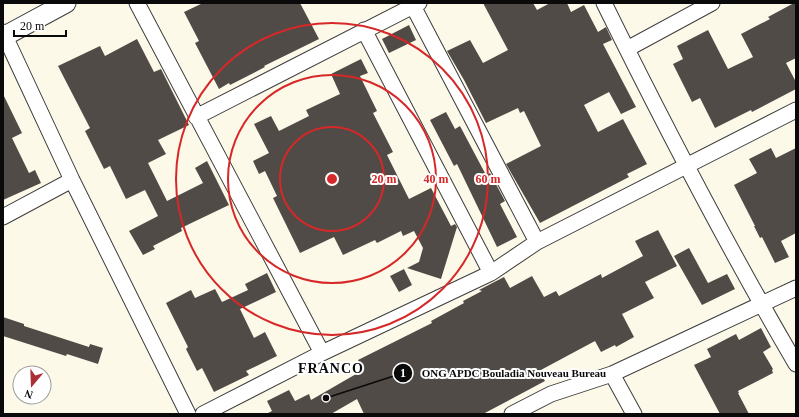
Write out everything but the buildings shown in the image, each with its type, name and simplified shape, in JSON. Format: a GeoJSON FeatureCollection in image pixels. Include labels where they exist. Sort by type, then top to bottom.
{"type":"FeatureCollection","features":[{"type":"Feature","properties":{"kind":"street"},"geometry":{"type":"LineString","coordinates":[[66,3],[4,35],[72,180],[188,414]]}},
{"type":"Feature","properties":{"kind":"street"},"geometry":{"type":"LineString","coordinates":[[137,3],[322,353]]}},
{"type":"Feature","properties":{"kind":"street"},"geometry":{"type":"LineString","coordinates":[[604,3],[686,167],[761,304],[796,364]]}},
{"type":"Feature","properties":{"kind":"street"},"geometry":{"type":"LineString","coordinates":[[627,49],[712,3]]}},
{"type":"Feature","properties":{"kind":"street"},"geometry":{"type":"LineString","coordinates":[[196,117],[416,4],[537,242]]}},
{"type":"Feature","properties":{"kind":"street"},"geometry":{"type":"LineString","coordinates":[[364,30],[491,272]]}},
{"type":"Feature","properties":{"kind":"street"},"geometry":{"type":"LineString","coordinates":[[203,414],[322,353],[491,272],[537,242],[796,110]]}},
{"type":"Feature","properties":{"kind":"street"},"geometry":{"type":"LineString","coordinates":[[3,217],[72,180]]}},
{"type":"Feature","properties":{"kind":"street"},"geometry":{"type":"LineString","coordinates":[[512,414],[551,394],[612,374],[796,288]]}},
{"type":"Feature","properties":{"kind":"street"},"geometry":{"type":"LineString","coordinates":[[612,374],[634,414]]}},
{"type":"Feature","properties":{"kind":"place","name":"ONG APDC Bouladia Nouveau Bureau"},"geometry":{"type":"Point","coordinates":[326,398]}},
{"type":"Feature","properties":{"kind":"district","name":"FRANCO"},"geometry":{"type":"Point","coordinates":[331,368]}}]}
